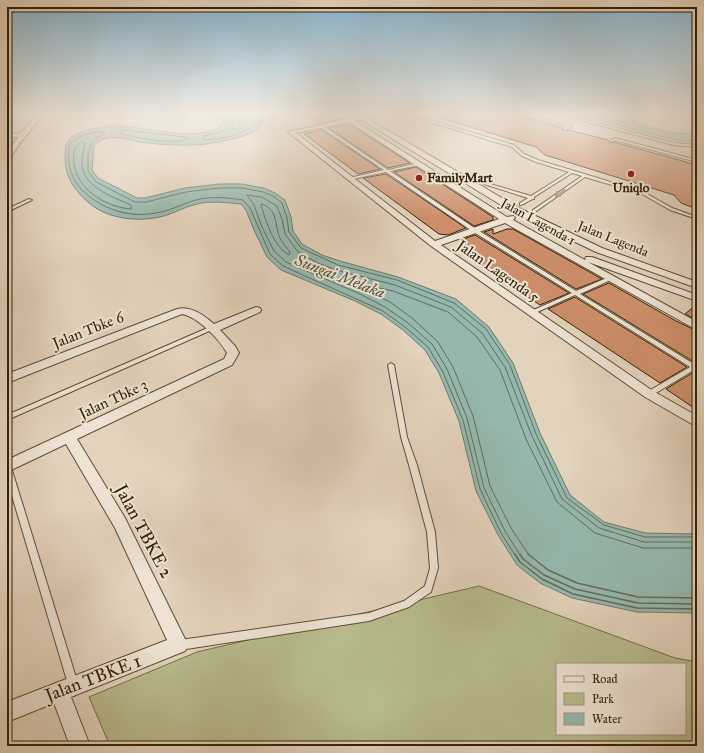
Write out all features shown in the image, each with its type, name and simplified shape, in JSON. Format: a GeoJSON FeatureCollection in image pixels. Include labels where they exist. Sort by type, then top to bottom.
{"type":"FeatureCollection","features":[{"type":"Feature","properties":{"kind":"street","name":"Jalan Lagenda 5"},"geometry":{"type":"LineString","coordinates":[[313,149],[434,244],[531,313],[649,394],[697,422]]}},
{"type":"Feature","properties":{"kind":"street","name":"Jalan Lagenda 1"},"geometry":{"type":"LineString","coordinates":[[395,149],[505,219],[697,327]]}},
{"type":"Feature","properties":{"kind":"street","name":"Jalan Lagenda"},"geometry":{"type":"LineString","coordinates":[[422,149],[518,207],[531,213],[606,244],[697,276]]}},
{"type":"Feature","properties":{"kind":"street","name":"Jalan Lagenda"},"geometry":{"type":"LineString","coordinates":[[425,149],[486,184],[518,207]]}},
{"type":"Feature","properties":{"kind":"street"},"geometry":{"type":"LineString","coordinates":[[505,219],[518,207]]}},
{"type":"Feature","properties":{"kind":"street","name":"Jalan Lagenda"},"geometry":{"type":"LineString","coordinates":[[531,213],[599,250],[697,285]]}},
{"type":"Feature","properties":{"kind":"street"},"geometry":{"type":"LineString","coordinates":[[434,244],[505,219],[531,213]]}},
{"type":"Feature","properties":{"kind":"street"},"geometry":{"type":"LineString","coordinates":[[571,255],[590,259],[697,298]]}},
{"type":"Feature","properties":{"kind":"street"},"geometry":{"type":"LineString","coordinates":[[611,278],[632,275]]}},
{"type":"Feature","properties":{"kind":"street"},"geometry":{"type":"LineString","coordinates":[[212,328],[256,310]]}},
{"type":"Feature","properties":{"kind":"street","name":"Jalan Tbke 6"},"geometry":{"type":"LineString","coordinates":[[7,379],[181,311],[193,313],[212,328]]}},
{"type":"Feature","properties":{"kind":"street","name":"Jalan Tbke 3"},"geometry":{"type":"LineString","coordinates":[[7,467],[228,362],[233,353],[212,328]]}},
{"type":"Feature","properties":{"kind":"street","name":"Jalan TBKE 2"},"geometry":{"type":"LineString","coordinates":[[69,437],[120,522],[179,645]]}},
{"type":"Feature","properties":{"kind":"street","name":"Jalan TBKE 1"},"geometry":{"type":"LineString","coordinates":[[7,712],[179,645]]}},
{"type":"Feature","properties":{"kind":"street"},"geometry":{"type":"LineString","coordinates":[[66,689],[80,746]]}},
{"type":"Feature","properties":{"kind":"lane"},"geometry":{"type":"LineString","coordinates":[[356,149],[474,230],[696,367],[649,394]]}},
{"type":"Feature","properties":{"kind":"lane"},"geometry":{"type":"LineString","coordinates":[[517,149],[529,158],[643,193],[671,209],[697,218]]}},
{"type":"Feature","properties":{"kind":"lane"},"geometry":{"type":"LineString","coordinates":[[653,149],[697,161]]}},
{"type":"Feature","properties":{"kind":"lane"},"geometry":{"type":"LineString","coordinates":[[350,179],[418,164]]}},
{"type":"Feature","properties":{"kind":"lane"},"geometry":{"type":"LineString","coordinates":[[518,207],[572,171]]}},
{"type":"Feature","properties":{"kind":"lane"},"geometry":{"type":"LineString","coordinates":[[531,213],[585,175]]}},
{"type":"Feature","properties":{"kind":"lane"},"geometry":{"type":"LineString","coordinates":[[486,184],[532,198]]}},
{"type":"Feature","properties":{"kind":"lane"},"geometry":{"type":"LineString","coordinates":[[7,211],[30,200]]}},
{"type":"Feature","properties":{"kind":"lane"},"geometry":{"type":"LineString","coordinates":[[531,313],[611,278]]}},
{"type":"Feature","properties":{"kind":"lane"},"geometry":{"type":"LineString","coordinates":[[7,418],[212,328]]}},
{"type":"Feature","properties":{"kind":"lane"},"geometry":{"type":"LineString","coordinates":[[179,645],[369,617],[406,604],[428,589],[434,568],[431,532],[404,437],[391,365]]}},
{"type":"Feature","properties":{"kind":"lane"},"geometry":{"type":"LineString","coordinates":[[7,467],[66,689]]}},
{"type":"Feature","properties":{"kind":"green space"},"geometry":{"type":"Polygon","coordinates":[[[479,586],[675,658],[697,662],[697,746],[110,746],[89,697],[197,652],[479,586]]]}},
{"type":"Feature","properties":{"kind":"water","name":"Sungai Melaka"},"geometry":{"type":"Polygon","coordinates":[[[65,149],[94,149],[92,170],[98,178],[137,198],[145,198],[185,188],[219,184],[242,184],[264,188],[285,200],[291,217],[293,231],[302,244],[322,255],[398,277],[456,299],[489,327],[513,363],[540,433],[570,495],[604,522],[645,533],[697,534],[697,613],[637,612],[572,598],[540,583],[517,565],[498,535],[476,491],[459,421],[439,373],[425,350],[403,330],[381,314],[355,301],[281,270],[267,257],[246,210],[241,204],[217,202],[202,203],[167,215],[147,219],[126,218],[106,213],[89,203],[71,182],[65,164],[65,149]]]}},
{"type":"Feature","properties":{"kind":"building"},"geometry":{"type":"Polygon","coordinates":[[[324,149],[350,149],[380,169],[358,174],[324,149]]]}},
{"type":"Feature","properties":{"kind":"building"},"geometry":{"type":"Polygon","coordinates":[[[360,149],[388,149],[410,163],[388,168],[360,149]]]}},
{"type":"Feature","properties":{"kind":"building"},"geometry":{"type":"Polygon","coordinates":[[[538,149],[640,149],[697,165],[697,209],[681,203],[674,195],[545,155],[538,149]]]}},
{"type":"Feature","properties":{"kind":"building"},"geometry":{"type":"Polygon","coordinates":[[[416,167],[493,217],[493,220],[474,226],[394,172],[416,167]]]}},
{"type":"Feature","properties":{"kind":"building"},"geometry":{"type":"Polygon","coordinates":[[[386,174],[466,228],[448,235],[439,234],[363,178],[386,174]]]}},
{"type":"Feature","properties":{"kind":"building"},"geometry":{"type":"Polygon","coordinates":[[[493,229],[493,234],[507,229],[513,229],[602,279],[576,289],[484,232],[493,229]]]}},
{"type":"Feature","properties":{"kind":"building"},"geometry":{"type":"Polygon","coordinates":[[[475,235],[569,293],[540,305],[460,250],[466,238],[475,235]]]}},
{"type":"Feature","properties":{"kind":"building"},"geometry":{"type":"Polygon","coordinates":[[[609,283],[676,321],[697,331],[697,361],[694,362],[583,294],[609,283]]]}},
{"type":"Feature","properties":{"kind":"building"},"geometry":{"type":"Polygon","coordinates":[[[575,297],[687,367],[660,383],[548,309],[575,297]]]}},
{"type":"Feature","properties":{"kind":"building"},"geometry":{"type":"Polygon","coordinates":[[[697,304],[697,320],[685,314],[697,304]]]}},
{"type":"Feature","properties":{"kind":"building"},"geometry":{"type":"Polygon","coordinates":[[[694,372],[697,372],[697,410],[666,389],[694,372]]]}},
{"type":"Feature","properties":{"kind":"place","name":"Uniqlo"},"geometry":{"type":"Point","coordinates":[631,174]}},
{"type":"Feature","properties":{"kind":"place","name":"FamilyMart"},"geometry":{"type":"Point","coordinates":[419,178]}}]}
